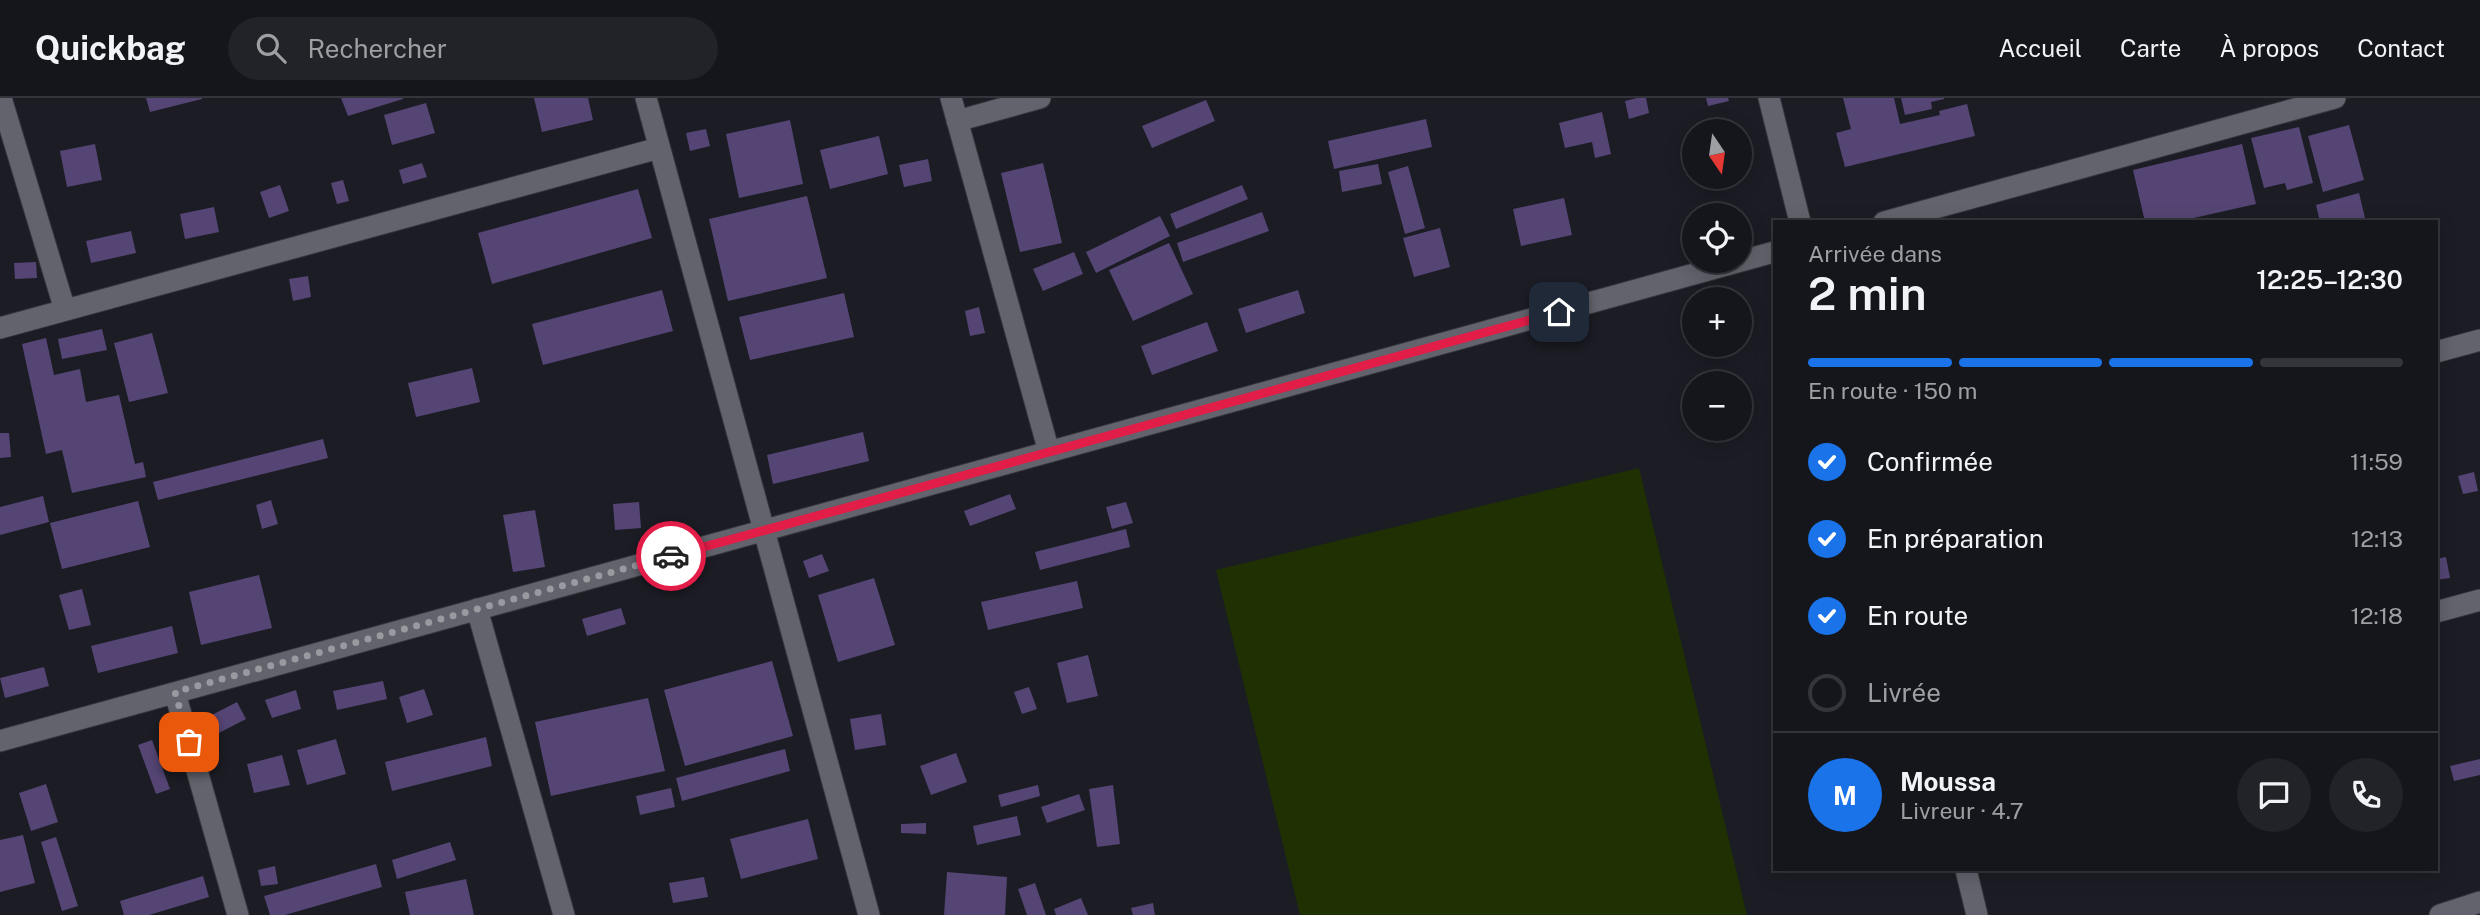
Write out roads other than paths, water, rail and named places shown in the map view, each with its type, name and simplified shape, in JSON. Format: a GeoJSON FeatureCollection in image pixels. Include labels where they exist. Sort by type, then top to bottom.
{"type":"FeatureCollection","features":[{"type":"Feature","properties":{"kind":"street"},"geometry":{"type":"LineString","coordinates":[[1,98],[65,310]]}},
{"type":"Feature","properties":{"kind":"street"},"geometry":{"type":"LineString","coordinates":[[646,98],[869,915]]}},
{"type":"Feature","properties":{"kind":"street"},"geometry":{"type":"LineString","coordinates":[[951,98],[1049,452]]}},
{"type":"Feature","properties":{"kind":"street"},"geometry":{"type":"LineString","coordinates":[[957,121],[1040,98]]}},
{"type":"Feature","properties":{"kind":"street"},"geometry":{"type":"LineString","coordinates":[[1769,98],[1800,220]]}},
{"type":"Feature","properties":{"kind":"street"},"geometry":{"type":"LineString","coordinates":[[1891,220],[2335,98]]}},
{"type":"Feature","properties":{"kind":"street"},"geometry":{"type":"LineString","coordinates":[[0,328],[659,148]]}},
{"type":"Feature","properties":{"kind":"street"},"geometry":{"type":"LineString","coordinates":[[0,741],[1773,252]]}},
{"type":"Feature","properties":{"kind":"street"},"geometry":{"type":"LineString","coordinates":[[2438,351],[2480,340]]}},
{"type":"Feature","properties":{"kind":"street"},"geometry":{"type":"LineString","coordinates":[[2438,611],[2480,600]]}},
{"type":"Feature","properties":{"kind":"street"},"geometry":{"type":"LineString","coordinates":[[477,609],[564,915]]}},
{"type":"Feature","properties":{"kind":"street"},"geometry":{"type":"LineString","coordinates":[[175,692],[238,915]]}},
{"type":"Feature","properties":{"kind":"street"},"geometry":{"type":"LineString","coordinates":[[1966,871],[1977,915]]}},
{"type":"Feature","properties":{"kind":"street"},"geometry":{"type":"LineString","coordinates":[[2440,915],[2480,902]]}}]}
